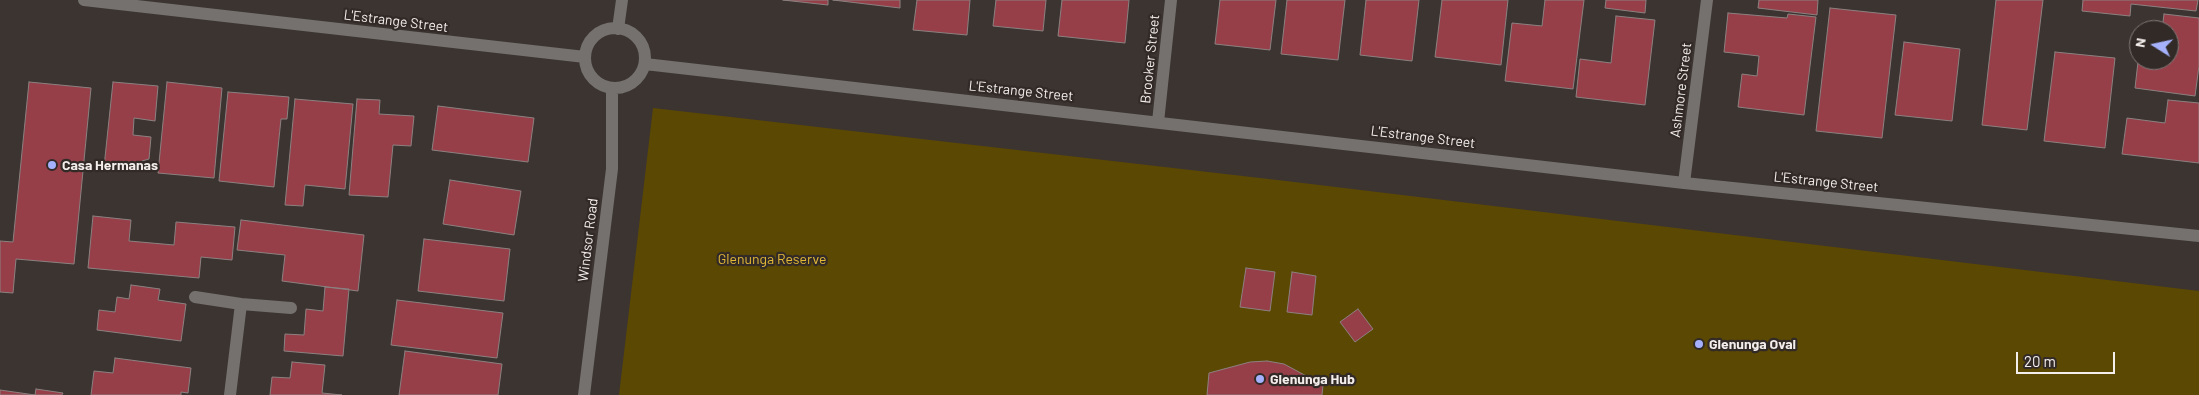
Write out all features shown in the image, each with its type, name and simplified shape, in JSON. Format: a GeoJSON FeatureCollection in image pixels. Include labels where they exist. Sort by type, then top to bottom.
{"type":"FeatureCollection","features":[{"type":"Feature","properties":{"kind":"street","name":"L'Estrange Street"},"geometry":{"type":"LineString","coordinates":[[84,0],[585,57]]}},
{"type":"Feature","properties":{"kind":"street"},"geometry":{"type":"LineString","coordinates":[[618,29],[622,0]]}},
{"type":"Feature","properties":{"kind":"street","name":"Brooker Street"},"geometry":{"type":"LineString","coordinates":[[1158,122],[1172,0]]}},
{"type":"Feature","properties":{"kind":"street","name":"Ashmore Street"},"geometry":{"type":"LineString","coordinates":[[1684,183],[1707,0]]}},
{"type":"Feature","properties":{"kind":"street"},"geometry":{"type":"LineString","coordinates":[[618,29],[628,31],[636,36],[645,54],[645,64],[636,80],[621,88],[612,88],[596,81],[587,66],[585,57],[592,39],[600,33],[618,29]]}},
{"type":"Feature","properties":{"kind":"street","name":"L'Estrange Street"},"geometry":{"type":"LineString","coordinates":[[645,64],[1684,183],[2199,236]]}},
{"type":"Feature","properties":{"kind":"street","name":"Windsor Road"},"geometry":{"type":"LineString","coordinates":[[584,395],[612,169],[612,88]]}},
{"type":"Feature","properties":{"kind":"street"},"geometry":{"type":"LineString","coordinates":[[196,297],[241,304],[291,308]]}},
{"type":"Feature","properties":{"kind":"street"},"geometry":{"type":"LineString","coordinates":[[230,395],[241,304]]}},
{"type":"Feature","properties":{"kind":"green space","name":"Glenunga Reserve"},"geometry":{"type":"Polygon","coordinates":[[[653,108],[1286,181],[2199,291],[2199,395],[619,395],[653,108]]]}},
{"type":"Feature","properties":{"kind":"building"},"geometry":{"type":"Polygon","coordinates":[[[783,0],[828,0],[828,5],[783,0]]]}},
{"type":"Feature","properties":{"kind":"building"},"geometry":{"type":"Polygon","coordinates":[[[833,0],[900,0],[900,8],[833,0]]]}},
{"type":"Feature","properties":{"kind":"building"},"geometry":{"type":"Polygon","coordinates":[[[917,0],[970,0],[967,35],[913,30],[917,0]]]}},
{"type":"Feature","properties":{"kind":"building"},"geometry":{"type":"Polygon","coordinates":[[[996,0],[1046,0],[1043,31],[993,26],[996,0]]]}},
{"type":"Feature","properties":{"kind":"building"},"geometry":{"type":"Polygon","coordinates":[[[1062,0],[1129,0],[1125,43],[1058,36],[1062,0]]]}},
{"type":"Feature","properties":{"kind":"building"},"geometry":{"type":"Polygon","coordinates":[[[1220,0],[1276,0],[1270,50],[1215,44],[1220,0]]]}},
{"type":"Feature","properties":{"kind":"building"},"geometry":{"type":"Polygon","coordinates":[[[1287,0],[1345,0],[1338,60],[1281,54],[1287,0]]]}},
{"type":"Feature","properties":{"kind":"building"},"geometry":{"type":"Polygon","coordinates":[[[1366,0],[1419,0],[1412,61],[1360,55],[1366,0]]]}},
{"type":"Feature","properties":{"kind":"building"},"geometry":{"type":"Polygon","coordinates":[[[1442,0],[1508,0],[1501,65],[1435,57],[1442,0]]]}},
{"type":"Feature","properties":{"kind":"building"},"geometry":{"type":"Polygon","coordinates":[[[1545,0],[1584,0],[1573,89],[1505,81],[1512,23],[1542,26],[1545,0]]]}},
{"type":"Feature","properties":{"kind":"building"},"geometry":{"type":"Polygon","coordinates":[[[1606,0],[1646,0],[1645,13],[1605,8],[1606,0]]]}},
{"type":"Feature","properties":{"kind":"building"},"geometry":{"type":"Polygon","coordinates":[[[1759,0],[1818,0],[1817,15],[1758,8],[1759,0]]]}},
{"type":"Feature","properties":{"kind":"building"},"geometry":{"type":"Polygon","coordinates":[[[1996,0],[2043,0],[2027,130],[1982,125],[1996,0]]]}},
{"type":"Feature","properties":{"kind":"building"},"geometry":{"type":"Polygon","coordinates":[[[2083,0],[2198,0],[2196,11],[2131,4],[2130,16],[2082,11],[2083,0]]]}},
{"type":"Feature","properties":{"kind":"building"},"geometry":{"type":"Polygon","coordinates":[[[1830,8],[1896,15],[1882,138],[1816,131],[1830,8]]]}},
{"type":"Feature","properties":{"kind":"building"},"geometry":{"type":"Polygon","coordinates":[[[1728,13],[1787,18],[1788,14],[1816,17],[1804,115],[1738,107],[1742,74],[1757,76],[1759,56],[1724,52],[1728,13]]]}},
{"type":"Feature","properties":{"kind":"building"},"geometry":{"type":"Polygon","coordinates":[[[2164,14],[2199,18],[2199,66],[2195,96],[2135,88],[2137,70],[2179,70],[2179,20],[2163,20],[2164,14]]]}},
{"type":"Feature","properties":{"kind":"building"},"geometry":{"type":"Polygon","coordinates":[[[1616,16],[1655,20],[1645,105],[1576,97],[1580,59],[1611,63],[1616,16]]]}},
{"type":"Feature","properties":{"kind":"building"},"geometry":{"type":"Polygon","coordinates":[[[1904,42],[1960,49],[1952,121],[1895,115],[1904,42]]]}},
{"type":"Feature","properties":{"kind":"building"},"geometry":{"type":"Polygon","coordinates":[[[2055,52],[2115,58],[2105,148],[2044,141],[2055,52]]]}},
{"type":"Feature","properties":{"kind":"building","name":"Casa Hermanas"},"geometry":{"type":"Polygon","coordinates":[[[29,82],[91,88],[74,264],[16,259],[13,293],[0,292],[0,241],[13,242],[29,82]]]}},
{"type":"Feature","properties":{"kind":"building"},"geometry":{"type":"Polygon","coordinates":[[[113,82],[158,86],[155,121],[134,118],[133,135],[151,137],[149,159],[142,161],[141,171],[104,167],[113,82]]]}},
{"type":"Feature","properties":{"kind":"building"},"geometry":{"type":"Polygon","coordinates":[[[167,82],[222,88],[214,178],[158,173],[167,82]]]}},
{"type":"Feature","properties":{"kind":"building"},"geometry":{"type":"Polygon","coordinates":[[[228,92],[289,97],[287,119],[281,119],[274,187],[219,181],[228,92]]]}},
{"type":"Feature","properties":{"kind":"building"},"geometry":{"type":"Polygon","coordinates":[[[295,99],[353,104],[345,189],[305,185],[303,206],[285,205],[295,99]]]}},
{"type":"Feature","properties":{"kind":"building"},"geometry":{"type":"Polygon","coordinates":[[[357,99],[380,100],[379,114],[414,116],[411,146],[393,145],[388,197],[349,195],[357,99]]]}},
{"type":"Feature","properties":{"kind":"building"},"geometry":{"type":"Polygon","coordinates":[[[2168,100],[2199,103],[2199,163],[2122,154],[2127,118],[2165,123],[2168,100]]]}},
{"type":"Feature","properties":{"kind":"building"},"geometry":{"type":"Polygon","coordinates":[[[438,106],[534,118],[528,162],[432,150],[438,106]]]}},
{"type":"Feature","properties":{"kind":"building"},"geometry":{"type":"Polygon","coordinates":[[[450,180],[521,191],[514,235],[443,224],[450,180]]]}},
{"type":"Feature","properties":{"kind":"building"},"geometry":{"type":"Polygon","coordinates":[[[93,216],[131,220],[129,241],[174,245],[176,222],[235,227],[232,260],[201,257],[199,278],[88,268],[93,216]]]}},
{"type":"Feature","properties":{"kind":"building"},"geometry":{"type":"Polygon","coordinates":[[[241,220],[364,235],[358,291],[282,281],[285,255],[237,250],[241,220]]]}},
{"type":"Feature","properties":{"kind":"building"},"geometry":{"type":"Polygon","coordinates":[[[424,239],[510,249],[504,301],[418,291],[424,239]]]}},
{"type":"Feature","properties":{"kind":"building"},"geometry":{"type":"Polygon","coordinates":[[[1246,268],[1275,272],[1270,311],[1240,307],[1246,268]]]}},
{"type":"Feature","properties":{"kind":"building"},"geometry":{"type":"Polygon","coordinates":[[[1292,272],[1316,276],[1312,315],[1287,312],[1292,272]]]}},
{"type":"Feature","properties":{"kind":"building"},"geometry":{"type":"Polygon","coordinates":[[[131,285],[160,289],[158,300],[186,304],[181,341],[97,330],[99,310],[115,312],[117,297],[129,299],[131,285]]]}},
{"type":"Feature","properties":{"kind":"building"},"geometry":{"type":"Polygon","coordinates":[[[325,287],[349,289],[343,356],[284,351],[285,334],[304,335],[306,309],[323,311],[325,287]]]}},
{"type":"Feature","properties":{"kind":"building"},"geometry":{"type":"Polygon","coordinates":[[[397,300],[503,313],[497,358],[391,345],[397,300]]]}},
{"type":"Feature","properties":{"kind":"building"},"geometry":{"type":"Polygon","coordinates":[[[1358,309],[1373,329],[1355,342],[1340,322],[1358,309]]]}},
{"type":"Feature","properties":{"kind":"building"},"geometry":{"type":"Polygon","coordinates":[[[405,351],[502,364],[498,395],[399,395],[405,351]]]}},
{"type":"Feature","properties":{"kind":"building"},"geometry":{"type":"Polygon","coordinates":[[[115,358],[191,368],[188,393],[181,392],[181,395],[91,395],[94,371],[113,373],[115,358]]]}},
{"type":"Feature","properties":{"kind":"building","name":"Glenunga Hub"},"geometry":{"type":"Polygon","coordinates":[[[1267,361],[1284,364],[1323,385],[1322,395],[1207,395],[1209,373],[1250,362],[1267,361]]]}},
{"type":"Feature","properties":{"kind":"building"},"geometry":{"type":"Polygon","coordinates":[[[292,362],[325,365],[322,393],[342,395],[270,395],[272,377],[290,378],[292,362]]]}},
{"type":"Feature","properties":{"kind":"building"},"geometry":{"type":"Polygon","coordinates":[[[36,389],[63,393],[62,395],[35,395],[36,389]]]}},
{"type":"Feature","properties":{"kind":"building"},"geometry":{"type":"Polygon","coordinates":[[[0,390],[35,395],[0,395],[0,390]]]}},
{"type":"Feature","properties":{"kind":"place","name":"Casa Hermanas"},"geometry":{"type":"Point","coordinates":[52,165]}},
{"type":"Feature","properties":{"kind":"place","name":"Glenunga Oval"},"geometry":{"type":"Point","coordinates":[1699,344]}},
{"type":"Feature","properties":{"kind":"place","name":"Glenunga Hub"},"geometry":{"type":"Point","coordinates":[1260,379]}}]}
